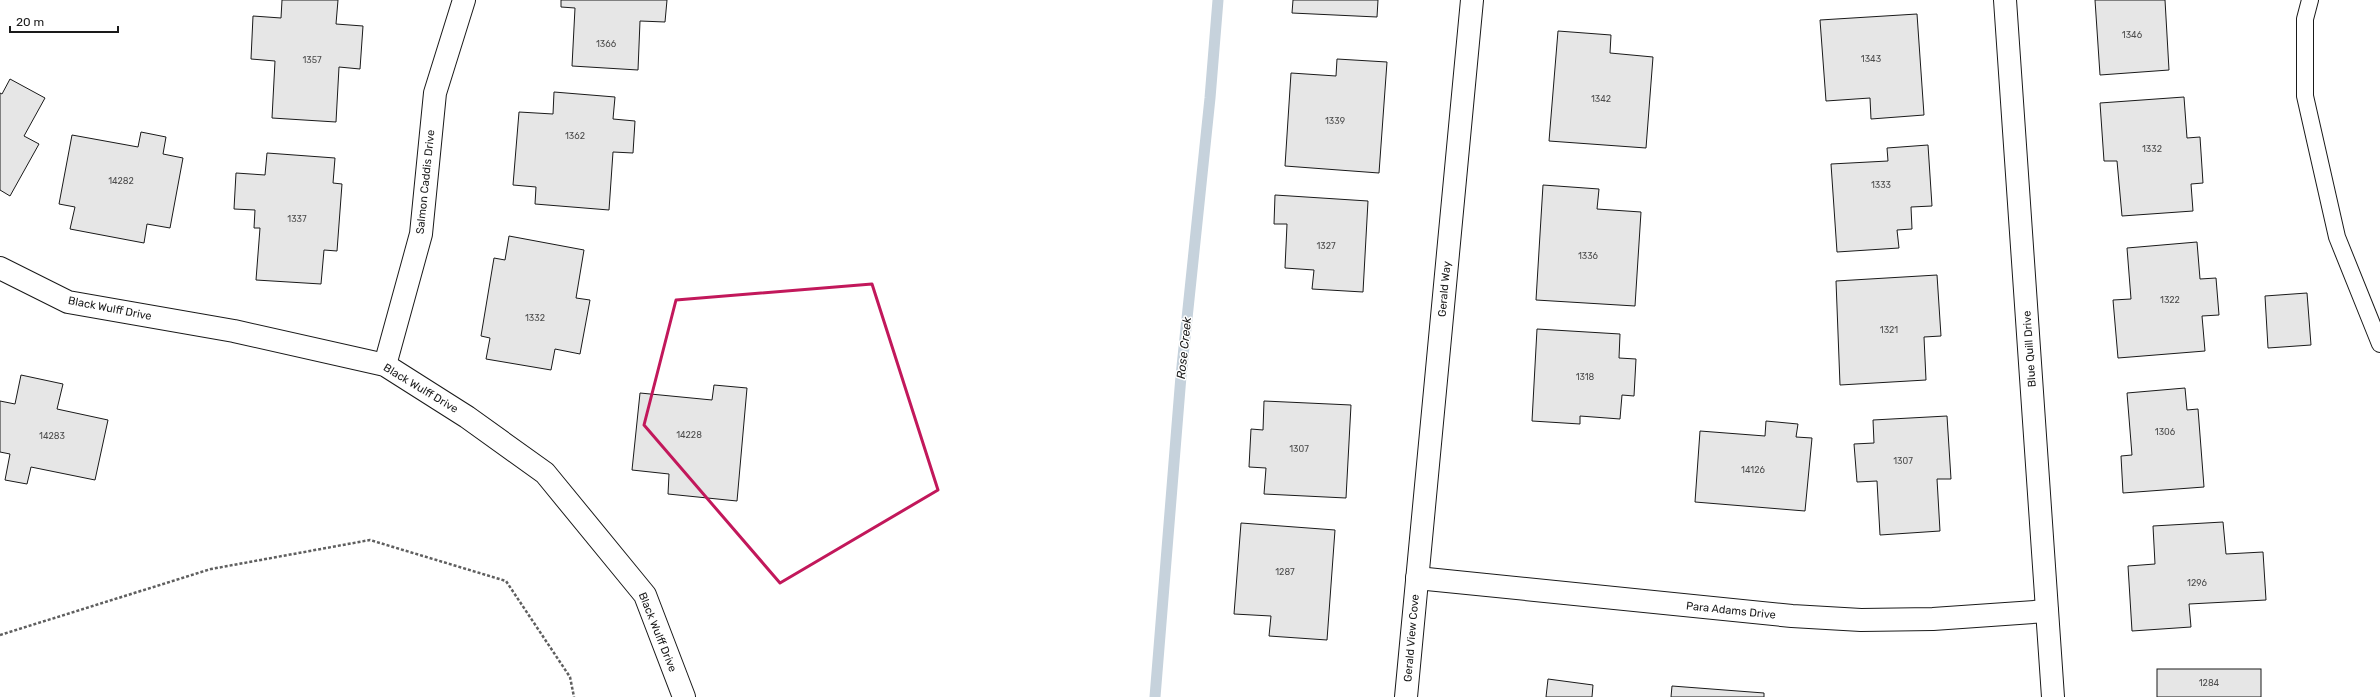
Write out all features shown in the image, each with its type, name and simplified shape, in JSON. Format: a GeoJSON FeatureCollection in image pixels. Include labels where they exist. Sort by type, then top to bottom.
{"type":"FeatureCollection","features":[{"type":"Feature","properties":{"kind":"street","name":"Salmon Caddis Drive"},"geometry":{"type":"LineString","coordinates":[[385,365],[421,234],[435,93],[464,0]]}},
{"type":"Feature","properties":{"kind":"street","name":"Gerald Way"},"geometry":{"type":"LineString","coordinates":[[1417,578],[1472,0]]}},
{"type":"Feature","properties":{"kind":"street","name":"Blue Quill Drive"},"geometry":{"type":"LineString","coordinates":[[2005,0],[2053,697]]}},
{"type":"Feature","properties":{"kind":"street","name":"Black Wulff Drive"},"geometry":{"type":"LineString","coordinates":[[0,268],[68,302],[234,330],[385,365],[467,417],[545,473],[645,595],[684,697]]}},
{"type":"Feature","properties":{"kind":"street","name":"Para Adams Drive"},"geometry":{"type":"LineString","coordinates":[[1417,578],[1792,616],[1861,620],[1933,619],[2047,611]]}},
{"type":"Feature","properties":{"kind":"street","name":"Gerald View Cove"},"geometry":{"type":"LineString","coordinates":[[1406,697],[1417,578]]}},
{"type":"Feature","properties":{"kind":"lane"},"geometry":{"type":"LineString","coordinates":[[2310,0],[2305,19],[2304,96],[2337,236],[2380,344]]}},
{"type":"Feature","properties":{"kind":"path"},"geometry":{"type":"LineString","coordinates":[[0,634],[211,569],[370,540],[506,581],[570,677],[574,697]]}},
{"type":"Feature","properties":{"kind":"highlighted area"},"geometry":{"type":"Polygon","coordinates":[[[872,284],[938,490],[780,583],[644,425],[676,300],[872,284]]]}},
{"type":"Feature","properties":{"kind":"building"},"geometry":{"type":"Polygon","coordinates":[[[282,0],[338,0],[336,24],[363,26],[360,69],[339,67],[336,122],[272,118],[275,61],[251,59],[253,16],[281,18],[282,0]]]}},
{"type":"Feature","properties":{"kind":"building"},"geometry":{"type":"Polygon","coordinates":[[[561,0],[667,0],[665,22],[640,21],[638,70],[572,66],[575,8],[561,7],[561,0]]]}},
{"type":"Feature","properties":{"kind":"building"},"geometry":{"type":"Polygon","coordinates":[[[1293,0],[1378,0],[1377,17],[1292,13],[1293,0]]]}},
{"type":"Feature","properties":{"kind":"building"},"geometry":{"type":"Polygon","coordinates":[[[2095,0],[2165,0],[2169,70],[2100,75],[2095,0]]]}},
{"type":"Feature","properties":{"kind":"building"},"geometry":{"type":"Polygon","coordinates":[[[1917,14],[1924,115],[1871,119],[1870,98],[1826,101],[1820,20],[1917,14]]]}},
{"type":"Feature","properties":{"kind":"building"},"geometry":{"type":"Polygon","coordinates":[[[1558,31],[1611,35],[1610,53],[1653,57],[1646,148],[1549,141],[1558,31]]]}},
{"type":"Feature","properties":{"kind":"building"},"geometry":{"type":"Polygon","coordinates":[[[1337,59],[1387,62],[1379,173],[1285,166],[1291,73],[1336,76],[1337,59]]]}},
{"type":"Feature","properties":{"kind":"building"},"geometry":{"type":"Polygon","coordinates":[[[10,79],[45,98],[24,136],[39,144],[10,196],[0,190],[0,93],[2,94],[10,79]]]}},
{"type":"Feature","properties":{"kind":"building"},"geometry":{"type":"Polygon","coordinates":[[[554,92],[615,97],[613,119],[635,121],[633,153],[613,152],[609,210],[535,204],[536,187],[513,185],[519,112],[553,114],[554,92]]]}},
{"type":"Feature","properties":{"kind":"building"},"geometry":{"type":"Polygon","coordinates":[[[2184,97],[2187,138],[2200,137],[2203,183],[2191,184],[2193,211],[2122,216],[2117,161],[2104,161],[2100,103],[2184,97]]]}},
{"type":"Feature","properties":{"kind":"building"},"geometry":{"type":"Polygon","coordinates":[[[141,132],[166,137],[163,154],[183,158],[170,228],[147,224],[144,243],[70,229],[75,207],[59,204],[72,135],[138,147],[141,132]]]}},
{"type":"Feature","properties":{"kind":"building"},"geometry":{"type":"Polygon","coordinates":[[[1928,145],[1932,206],[1911,207],[1912,229],[1897,230],[1899,248],[1837,252],[1831,164],[1888,161],[1887,148],[1928,145]]]}},
{"type":"Feature","properties":{"kind":"building"},"geometry":{"type":"Polygon","coordinates":[[[267,153],[335,158],[333,183],[342,184],[337,251],[324,250],[321,284],[256,280],[260,228],[254,228],[255,210],[234,209],[236,173],[265,175],[267,153]]]}},
{"type":"Feature","properties":{"kind":"building"},"geometry":{"type":"Polygon","coordinates":[[[1543,185],[1599,189],[1597,209],[1641,212],[1635,306],[1536,300],[1543,185]]]}},
{"type":"Feature","properties":{"kind":"building"},"geometry":{"type":"Polygon","coordinates":[[[1275,195],[1368,201],[1363,292],[1312,289],[1314,270],[1285,268],[1287,224],[1274,224],[1275,195]]]}},
{"type":"Feature","properties":{"kind":"building"},"geometry":{"type":"Polygon","coordinates":[[[509,236],[584,250],[576,298],[590,300],[580,354],[555,349],[551,370],[486,359],[490,338],[481,336],[494,258],[505,260],[509,236]]]}},
{"type":"Feature","properties":{"kind":"building"},"geometry":{"type":"Polygon","coordinates":[[[2197,242],[2200,279],[2216,278],[2219,315],[2202,316],[2205,351],[2118,358],[2113,300],[2131,299],[2127,248],[2197,242]]]}},
{"type":"Feature","properties":{"kind":"building"},"geometry":{"type":"Polygon","coordinates":[[[1937,275],[1941,336],[1924,337],[1926,380],[1840,385],[1836,281],[1937,275]]]}},
{"type":"Feature","properties":{"kind":"building"},"geometry":{"type":"Polygon","coordinates":[[[2307,293],[2311,345],[2268,348],[2265,296],[2307,293]]]}},
{"type":"Feature","properties":{"kind":"building"},"geometry":{"type":"Polygon","coordinates":[[[1537,329],[1620,334],[1619,358],[1636,359],[1634,396],[1622,395],[1620,419],[1580,416],[1580,424],[1532,421],[1537,329]]]}},
{"type":"Feature","properties":{"kind":"building"},"geometry":{"type":"Polygon","coordinates":[[[21,375],[63,384],[57,409],[108,420],[95,480],[31,467],[27,484],[5,480],[10,454],[0,452],[0,401],[15,404],[21,375]]]}},
{"type":"Feature","properties":{"kind":"building"},"geometry":{"type":"Polygon","coordinates":[[[714,385],[747,388],[737,501],[668,494],[669,474],[632,470],[640,393],[712,400],[714,385]]]}},
{"type":"Feature","properties":{"kind":"building"},"geometry":{"type":"Polygon","coordinates":[[[2185,388],[2187,410],[2198,409],[2204,487],[2123,493],[2121,456],[2132,455],[2127,393],[2185,388]]]}},
{"type":"Feature","properties":{"kind":"building"},"geometry":{"type":"Polygon","coordinates":[[[1264,401],[1351,405],[1346,498],[1264,494],[1266,468],[1249,467],[1251,429],[1263,430],[1264,401]]]}},
{"type":"Feature","properties":{"kind":"building"},"geometry":{"type":"Polygon","coordinates":[[[1947,416],[1951,479],[1937,479],[1940,531],[1880,535],[1877,481],[1857,482],[1854,444],[1874,443],[1873,420],[1947,416]]]}},
{"type":"Feature","properties":{"kind":"building"},"geometry":{"type":"Polygon","coordinates":[[[1766,421],[1798,424],[1796,437],[1812,438],[1805,511],[1695,502],[1700,431],[1765,436],[1766,421]]]}},
{"type":"Feature","properties":{"kind":"building"},"geometry":{"type":"Polygon","coordinates":[[[2223,522],[2226,554],[2263,552],[2266,600],[2189,604],[2191,627],[2132,631],[2128,566],[2155,564],[2153,526],[2223,522]]]}},
{"type":"Feature","properties":{"kind":"building"},"geometry":{"type":"Polygon","coordinates":[[[1241,523],[1335,530],[1327,640],[1269,636],[1271,616],[1234,614],[1241,523]]]}},
{"type":"Feature","properties":{"kind":"building"},"geometry":{"type":"Polygon","coordinates":[[[2157,669],[2261,669],[2261,697],[2157,697],[2157,669]]]}},
{"type":"Feature","properties":{"kind":"building"},"geometry":{"type":"Polygon","coordinates":[[[1548,679],[1593,685],[1592,697],[1546,697],[1548,679]]]}},
{"type":"Feature","properties":{"kind":"building"},"geometry":{"type":"Polygon","coordinates":[[[1672,686],[1764,693],[1764,697],[1671,697],[1672,686]]]}},
{"type":"Feature","properties":{"kind":"waterway","name":"Rose Creek"},"geometry":{"type":"LineString","coordinates":[[1155,697],[1181,376],[1210,98],[1218,0]]}}]}
